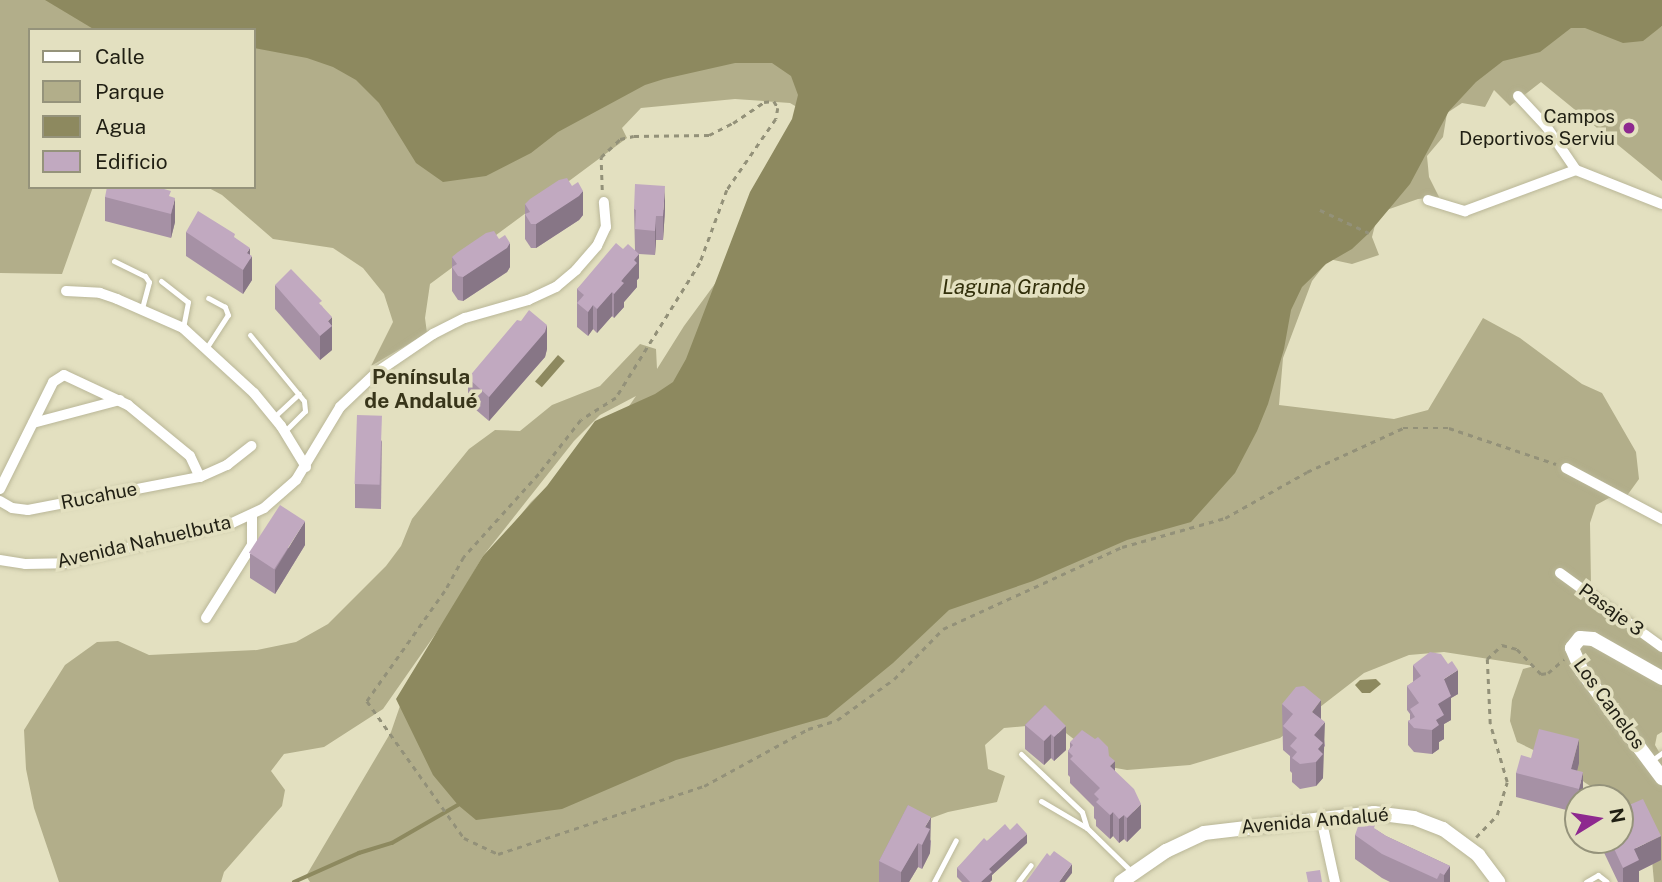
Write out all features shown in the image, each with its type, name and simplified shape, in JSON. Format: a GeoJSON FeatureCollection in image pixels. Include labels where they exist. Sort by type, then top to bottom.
{"type":"FeatureCollection","features":[{"type":"Feature","properties":{"kind":"street"},"geometry":{"type":"LineString","coordinates":[[1518,96],[1546,126],[1576,170],[1660,199]]}},
{"type":"Feature","properties":{"kind":"street"},"geometry":{"type":"LineString","coordinates":[[1428,200],[1465,211],[1576,170]]}},
{"type":"Feature","properties":{"kind":"street","name":"Avenida Nahuelbuta"},"geometry":{"type":"LineString","coordinates":[[0,560],[25,564],[64,563],[232,523],[251,515],[286,492],[306,467],[348,398],[404,352],[465,318],[528,300],[556,287],[576,270],[597,246],[606,228],[604,202]]}},
{"type":"Feature","properties":{"kind":"street"},"geometry":{"type":"LineString","coordinates":[[66,291],[100,293],[183,327],[207,347],[274,417],[306,467]]}},
{"type":"Feature","properties":{"kind":"street"},"geometry":{"type":"LineString","coordinates":[[0,489],[60,375],[69,375],[120,400],[190,456],[200,477]]}},
{"type":"Feature","properties":{"kind":"street"},"geometry":{"type":"LineString","coordinates":[[33,423],[120,400]]}},
{"type":"Feature","properties":{"kind":"street","name":"Rucahue"},"geometry":{"type":"LineString","coordinates":[[0,501],[12,508],[28,510],[200,477],[227,465],[251,446]]}},
{"type":"Feature","properties":{"kind":"street"},"geometry":{"type":"LineString","coordinates":[[1566,468],[1662,519]]}},
{"type":"Feature","properties":{"kind":"street"},"geometry":{"type":"LineString","coordinates":[[206,618],[252,545],[251,515]]}},
{"type":"Feature","properties":{"kind":"street","name":"Pasaje 3"},"geometry":{"type":"LineString","coordinates":[[1560,573],[1662,647]]}},
{"type":"Feature","properties":{"kind":"street","name":"Los Canelos"},"geometry":{"type":"LineString","coordinates":[[1662,678],[1588,638],[1576,640],[1572,652],[1592,685],[1656,757],[1662,778]]}},
{"type":"Feature","properties":{"kind":"street","name":"Avenida Andalué"},"geometry":{"type":"LineString","coordinates":[[1121,882],[1179,844],[1204,833],[1321,818],[1399,815],[1443,829],[1468,846],[1498,882]]}},
{"type":"Feature","properties":{"kind":"street"},"geometry":{"type":"LineString","coordinates":[[1321,818],[1335,882]]}},
{"type":"Feature","properties":{"kind":"lane"},"geometry":{"type":"LineString","coordinates":[[114,261],[145,276],[149,282],[142,308]]}},
{"type":"Feature","properties":{"kind":"lane"},"geometry":{"type":"LineString","coordinates":[[161,281],[188,302],[183,327]]}},
{"type":"Feature","properties":{"kind":"lane"},"geometry":{"type":"LineString","coordinates":[[207,347],[228,315],[225,307],[208,298]]}},
{"type":"Feature","properties":{"kind":"lane"},"geometry":{"type":"LineString","coordinates":[[250,335],[304,401],[305,411],[285,431]]}},
{"type":"Feature","properties":{"kind":"lane"},"geometry":{"type":"LineString","coordinates":[[274,417],[299,394]]}},
{"type":"Feature","properties":{"kind":"lane"},"geometry":{"type":"LineString","coordinates":[[1020,754],[1082,812],[1087,828]]}},
{"type":"Feature","properties":{"kind":"lane"},"geometry":{"type":"LineString","coordinates":[[1041,801],[1087,828],[1133,873]]}},
{"type":"Feature","properties":{"kind":"lane"},"geometry":{"type":"LineString","coordinates":[[934,882],[956,840]]}},
{"type":"Feature","properties":{"kind":"lane"},"geometry":{"type":"LineString","coordinates":[[1018,882],[1031,865]]}},
{"type":"Feature","properties":{"kind":"lane"},"geometry":{"type":"LineString","coordinates":[[1586,882],[1598,875],[1607,882]]}},
{"type":"Feature","properties":{"kind":"path"},"geometry":{"type":"LineString","coordinates":[[604,202],[599,167],[601,157],[620,139],[634,136],[709,135],[764,102],[774,101],[778,108],[776,119],[727,190],[700,263],[616,398],[580,420],[540,474],[464,557],[444,591],[367,701],[464,838],[498,853],[704,786],[808,729],[837,720],[894,679],[943,629],[1122,547],[1225,518],[1307,472],[1403,428],[1449,428],[1501,443],[1566,468]]}},
{"type":"Feature","properties":{"kind":"path"},"geometry":{"type":"LineString","coordinates":[[1320,210],[1369,233]]}},
{"type":"Feature","properties":{"kind":"path"},"geometry":{"type":"LineString","coordinates":[[1468,846],[1497,815],[1507,782],[1490,724],[1487,659],[1503,645],[1517,649],[1541,674],[1548,673],[1572,652]]}},
{"type":"Feature","properties":{"kind":"green space"},"geometry":{"type":"Polygon","coordinates":[[[0,0],[1658,0],[1654,31],[1662,26],[1662,181],[1541,82],[1510,106],[1494,90],[1485,107],[1462,103],[1447,113],[1443,137],[1427,156],[1429,177],[1439,197],[1418,199],[1378,213],[1372,237],[1379,255],[1352,264],[1329,259],[1312,281],[1283,358],[1279,405],[1394,419],[1428,410],[1483,318],[1520,338],[1582,384],[1602,393],[1636,452],[1639,479],[1626,497],[1609,498],[1596,505],[1590,523],[1591,585],[1662,649],[1662,732],[1657,735],[1655,745],[1662,757],[1662,882],[1654,882],[1652,860],[1634,815],[1634,784],[1587,784],[1573,769],[1517,742],[1510,721],[1512,700],[1523,669],[1534,666],[1444,652],[1409,655],[1364,673],[1280,738],[1190,765],[1127,770],[1110,767],[1062,730],[1037,725],[1004,728],[985,745],[988,769],[1005,776],[997,802],[948,812],[904,828],[881,882],[310,882],[306,876],[391,732],[410,677],[495,547],[531,502],[627,409],[636,396],[600,415],[574,441],[483,556],[448,616],[383,709],[324,747],[284,754],[271,771],[285,790],[282,806],[224,872],[221,882],[59,882],[34,808],[26,769],[24,730],[65,665],[97,642],[118,641],[149,655],[257,650],[296,642],[328,624],[386,566],[401,546],[412,519],[469,449],[495,430],[520,431],[552,405],[600,386],[640,344],[656,349],[657,369],[684,326],[742,247],[814,117],[790,103],[735,99],[641,108],[622,128],[627,138],[430,284],[425,318],[427,333],[371,366],[393,322],[384,294],[363,268],[333,248],[273,239],[222,195],[211,189],[256,189],[256,28],[28,28],[28,189],[92,189],[62,274],[0,273],[0,0]]]}},
{"type":"Feature","properties":{"kind":"water","name":"Laguna Grande"},"geometry":{"type":"Polygon","coordinates":[[[45,0],[1662,0],[1662,26],[1643,41],[1623,43],[1585,28],[1571,28],[1540,52],[1503,61],[1476,82],[1449,111],[1410,184],[1369,233],[1352,249],[1326,264],[1302,287],[1291,310],[1284,349],[1257,431],[1235,473],[1191,522],[1127,540],[1033,581],[949,610],[893,663],[827,717],[676,760],[562,809],[476,820],[458,805],[433,775],[396,699],[483,556],[547,486],[595,421],[655,394],[673,382],[686,359],[750,192],[792,119],[798,95],[791,76],[772,63],[735,63],[664,79],[645,85],[558,132],[531,153],[486,176],[443,182],[416,163],[379,103],[356,80],[333,67],[307,58],[256,48],[256,28],[92,28],[45,0]]]}},
{"type":"Feature","properties":{"kind":"water"},"geometry":{"type":"Polygon","coordinates":[[[558,355],[565,361],[542,387],[535,381],[558,355]]]}},
{"type":"Feature","properties":{"kind":"water"},"geometry":{"type":"Polygon","coordinates":[[[1376,679],[1381,684],[1370,693],[1362,693],[1355,685],[1360,680],[1376,679]]]}},
{"type":"Feature","properties":{"kind":"building"},"geometry":{"type":"Polygon","coordinates":[[[567,178],[572,186],[578,182],[583,191],[536,224],[531,224],[525,214],[530,212],[525,204],[559,180],[567,178]]]}},
{"type":"Feature","properties":{"kind":"building"},"geometry":{"type":"Polygon","coordinates":[[[635,184],[665,186],[663,216],[656,216],[655,231],[635,229],[635,184]]]}},
{"type":"Feature","properties":{"kind":"building"},"geometry":{"type":"Polygon","coordinates":[[[107,189],[164,189],[171,191],[169,196],[175,198],[171,214],[105,197],[107,189]]]}},
{"type":"Feature","properties":{"kind":"building"},"geometry":{"type":"Polygon","coordinates":[[[198,211],[235,234],[234,237],[250,248],[247,253],[252,256],[243,270],[186,232],[198,211]]]}},
{"type":"Feature","properties":{"kind":"building"},"geometry":{"type":"Polygon","coordinates":[[[494,231],[499,239],[505,235],[510,243],[507,248],[463,277],[458,276],[452,267],[457,264],[452,257],[486,233],[494,231]]]}},
{"type":"Feature","properties":{"kind":"building"},"geometry":{"type":"Polygon","coordinates":[[[616,243],[623,249],[628,244],[639,254],[634,260],[637,263],[621,281],[624,283],[614,294],[612,292],[597,309],[593,305],[588,312],[577,303],[584,295],[577,289],[616,243]]]}},
{"type":"Feature","properties":{"kind":"building"},"geometry":{"type":"Polygon","coordinates":[[[291,269],[322,301],[319,303],[332,317],[328,321],[332,326],[320,336],[275,285],[291,269]]]}},
{"type":"Feature","properties":{"kind":"building"},"geometry":{"type":"Polygon","coordinates":[[[529,310],[547,325],[545,332],[489,397],[468,378],[517,320],[521,321],[529,310]]]}},
{"type":"Feature","properties":{"kind":"building"},"geometry":{"type":"Polygon","coordinates":[[[357,415],[382,416],[380,485],[355,484],[357,415]]]}},
{"type":"Feature","properties":{"kind":"building"},"geometry":{"type":"Polygon","coordinates":[[[280,505],[305,521],[274,569],[249,553],[280,505]]]}},
{"type":"Feature","properties":{"kind":"building"},"geometry":{"type":"Polygon","coordinates":[[[1430,652],[1441,654],[1448,664],[1452,661],[1458,670],[1444,679],[1451,696],[1438,704],[1444,715],[1436,720],[1439,725],[1432,730],[1414,728],[1408,721],[1415,717],[1410,709],[1419,703],[1407,686],[1421,676],[1413,665],[1430,652]]]}},
{"type":"Feature","properties":{"kind":"building"},"geometry":{"type":"Polygon","coordinates":[[[1304,686],[1321,700],[1312,712],[1325,722],[1314,735],[1323,743],[1318,749],[1323,754],[1316,762],[1300,764],[1292,758],[1297,752],[1290,746],[1297,738],[1283,726],[1293,714],[1282,704],[1296,687],[1304,686]]]}},
{"type":"Feature","properties":{"kind":"building"},"geometry":{"type":"Polygon","coordinates":[[[1045,705],[1066,726],[1054,737],[1051,734],[1044,741],[1025,725],[1045,705]]]}},
{"type":"Feature","properties":{"kind":"building"},"geometry":{"type":"Polygon","coordinates":[[[1539,729],[1579,739],[1571,769],[1583,772],[1580,784],[1564,785],[1516,773],[1521,755],[1531,758],[1539,729]]]}},
{"type":"Feature","properties":{"kind":"building"},"geometry":{"type":"Polygon","coordinates":[[[1082,730],[1095,739],[1098,737],[1108,747],[1109,756],[1115,761],[1110,766],[1134,789],[1141,804],[1127,818],[1124,815],[1119,819],[1113,812],[1110,815],[1096,802],[1099,799],[1094,794],[1100,788],[1070,759],[1073,756],[1068,751],[1073,745],[1070,742],[1082,730]]]}},
{"type":"Feature","properties":{"kind":"building"},"geometry":{"type":"Polygon","coordinates":[[[1643,799],[1661,836],[1634,849],[1634,803],[1643,799]]]}},
{"type":"Feature","properties":{"kind":"building"},"geometry":{"type":"Polygon","coordinates":[[[908,805],[931,817],[925,827],[930,829],[922,845],[918,843],[901,872],[879,861],[908,805]]]}},
{"type":"Feature","properties":{"kind":"building"},"geometry":{"type":"Polygon","coordinates":[[[1361,818],[1375,825],[1374,828],[1386,836],[1450,866],[1444,875],[1440,873],[1437,879],[1382,854],[1355,835],[1361,818]]]}},
{"type":"Feature","properties":{"kind":"building"},"geometry":{"type":"Polygon","coordinates":[[[1017,823],[1027,834],[989,869],[992,872],[981,882],[970,882],[957,868],[984,838],[987,841],[1005,824],[1010,830],[1017,823]]]}},
{"type":"Feature","properties":{"kind":"building"},"geometry":{"type":"Polygon","coordinates":[[[1634,849],[1639,860],[1623,868],[1616,854],[1634,854],[1634,849]]]}},
{"type":"Feature","properties":{"kind":"building"},"geometry":{"type":"Polygon","coordinates":[[[1054,851],[1072,864],[1059,882],[1026,882],[1047,853],[1050,856],[1054,851]]]}},
{"type":"Feature","properties":{"kind":"building"},"geometry":{"type":"Polygon","coordinates":[[[1320,870],[1322,882],[1308,882],[1306,872],[1320,870]]]}},
{"type":"Feature","properties":{"kind":"waterway"},"geometry":{"type":"LineString","coordinates":[[294,882],[359,853],[392,843],[458,805]]}},
{"type":"Feature","properties":{"kind":"place","name":"Campos Deportivos Serviu"},"geometry":{"type":"Point","coordinates":[1629,128]}},
{"type":"Feature","properties":{"kind":"district","name":"Península de Andalué"},"geometry":{"type":"Point","coordinates":[421,389]}}]}
